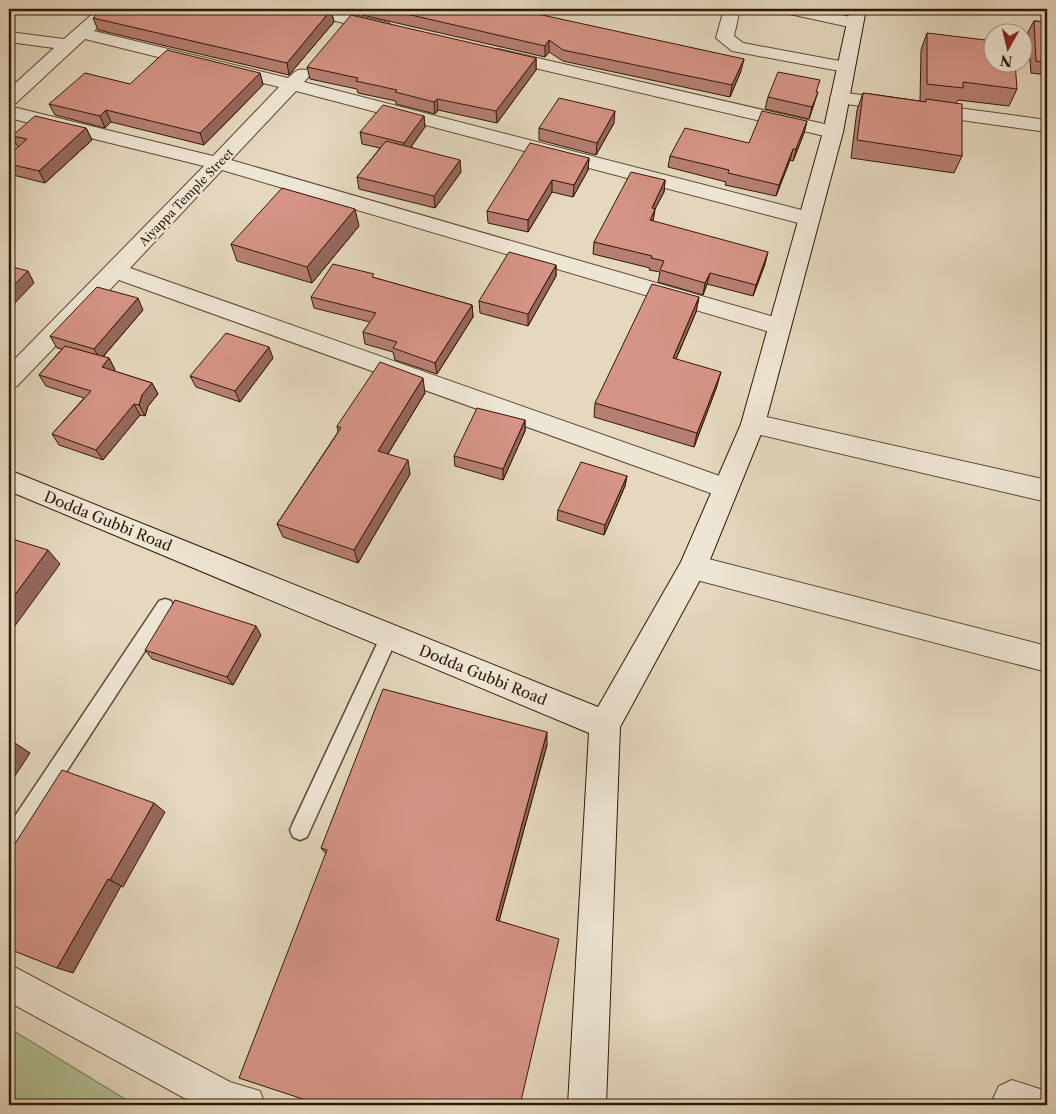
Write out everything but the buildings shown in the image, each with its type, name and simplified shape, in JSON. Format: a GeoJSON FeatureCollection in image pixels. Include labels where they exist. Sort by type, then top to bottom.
{"type":"FeatureCollection","features":[{"type":"Feature","properties":{"kind":"street"},"geometry":{"type":"LineString","coordinates":[[9,99],[108,9]]}},
{"type":"Feature","properties":{"kind":"street"},"geometry":{"type":"LineString","coordinates":[[307,9],[347,20],[397,30]]}},
{"type":"Feature","properties":{"kind":"street"},"geometry":{"type":"LineString","coordinates":[[732,9],[725,38],[732,44],[738,47],[845,66]]}},
{"type":"Feature","properties":{"kind":"street"},"geometry":{"type":"LineString","coordinates":[[587,1105],[605,725],[693,567],[753,424],[833,132],[856,16],[791,9]]}},
{"type":"Feature","properties":{"kind":"street"},"geometry":{"type":"LineString","coordinates":[[9,36],[74,40],[293,85],[810,219]]}},
{"type":"Feature","properties":{"kind":"street"},"geometry":{"type":"LineString","coordinates":[[484,50],[833,132]]}},
{"type":"Feature","properties":{"kind":"street","name":"Aiyappa Temple Street"},"geometry":{"type":"LineString","coordinates":[[9,380],[293,85],[311,63]]}},
{"type":"Feature","properties":{"kind":"street"},"geometry":{"type":"LineString","coordinates":[[839,98],[1047,126]]}},
{"type":"Feature","properties":{"kind":"street"},"geometry":{"type":"LineString","coordinates":[[9,112],[218,163],[780,327]]}},
{"type":"Feature","properties":{"kind":"street"},"geometry":{"type":"LineString","coordinates":[[115,271],[725,488]]}},
{"type":"Feature","properties":{"kind":"street"},"geometry":{"type":"LineString","coordinates":[[753,424],[1047,491]]}},
{"type":"Feature","properties":{"kind":"street","name":"Dodda Gubbi Road"},"geometry":{"type":"LineString","coordinates":[[9,480],[605,725]]}},
{"type":"Feature","properties":{"kind":"street"},"geometry":{"type":"LineString","coordinates":[[693,567],[1047,659]]}},
{"type":"Feature","properties":{"kind":"street"},"geometry":{"type":"LineString","coordinates":[[9,982],[224,1099],[246,1105]]}},
{"type":"Feature","properties":{"kind":"lane"},"geometry":{"type":"LineString","coordinates":[[9,842],[165,606]]}},
{"type":"Feature","properties":{"kind":"lane"},"geometry":{"type":"LineString","coordinates":[[300,830],[389,636]]}},
{"type":"Feature","properties":{"kind":"green space"},"geometry":{"type":"Polygon","coordinates":[[[9,1028],[135,1105],[9,1105],[9,1028]]]}}]}
